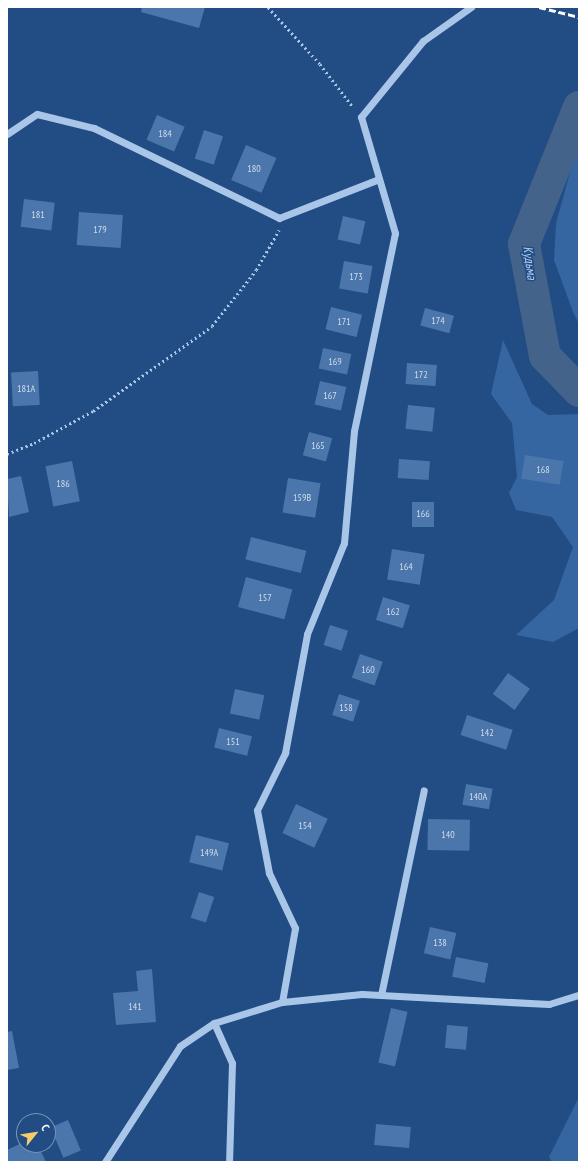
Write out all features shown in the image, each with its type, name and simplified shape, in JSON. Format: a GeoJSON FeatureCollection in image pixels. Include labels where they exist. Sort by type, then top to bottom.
{"type":"FeatureCollection","features":[{"type":"Feature","properties":{"kind":"street"},"geometry":{"type":"LineString","coordinates":[[282,1002],[295,928],[270,873],[257,810],[285,753],[307,634],[344,542],[354,432],[395,233],[361,117],[423,41],[471,7]]}},
{"type":"Feature","properties":{"kind":"street"},"geometry":{"type":"LineString","coordinates":[[7,134],[36,114],[94,128],[279,218],[379,179]]}},
{"type":"Feature","properties":{"kind":"street"},"geometry":{"type":"LineString","coordinates":[[381,995],[424,790]]}},
{"type":"Feature","properties":{"kind":"street"},"geometry":{"type":"LineString","coordinates":[[105,1162],[180,1046],[214,1023],[282,1002],[362,994],[549,1004],[579,995]]}},
{"type":"Feature","properties":{"kind":"street"},"geometry":{"type":"LineString","coordinates":[[214,1023],[232,1063],[228,1162]]}},
{"type":"Feature","properties":{"kind":"path"},"geometry":{"type":"LineString","coordinates":[[268,7],[320,64],[361,117]]}},
{"type":"Feature","properties":{"kind":"path"},"geometry":{"type":"LineString","coordinates":[[7,454],[34,443],[93,411],[212,326],[256,270],[279,231],[279,218]]}},
{"type":"Feature","properties":{"kind":"shaded area"},"geometry":{"type":"Polygon","coordinates":[[[579,140],[579,324],[573,312],[554,260],[556,223],[579,140]]]}},
{"type":"Feature","properties":{"kind":"shaded area"},"geometry":{"type":"Polygon","coordinates":[[[503,340],[532,404],[548,415],[579,414],[579,628],[553,642],[516,635],[554,600],[573,547],[552,517],[516,510],[509,493],[517,477],[512,423],[491,394],[503,340]]]}},
{"type":"Feature","properties":{"kind":"shaded area"},"geometry":{"type":"Polygon","coordinates":[[[579,1097],[579,1162],[552,1162],[549,1157],[579,1097]]]}},
{"type":"Feature","properties":{"kind":"building"},"geometry":{"type":"Polygon","coordinates":[[[142,7],[205,7],[199,28],[141,12],[142,7]]]}},
{"type":"Feature","properties":{"kind":"building"},"geometry":{"type":"Polygon","coordinates":[[[157,115],[185,127],[174,152],[146,140],[157,115]]]}},
{"type":"Feature","properties":{"kind":"building"},"geometry":{"type":"Polygon","coordinates":[[[204,130],[223,136],[214,165],[195,159],[204,130]]]}},
{"type":"Feature","properties":{"kind":"building"},"geometry":{"type":"Polygon","coordinates":[[[246,145],[276,158],[262,193],[231,180],[246,145]]]}},
{"type":"Feature","properties":{"kind":"building"},"geometry":{"type":"Polygon","coordinates":[[[24,199],[55,203],[51,231],[21,227],[24,199]]]}},
{"type":"Feature","properties":{"kind":"building"},"geometry":{"type":"Polygon","coordinates":[[[79,212],[123,215],[121,248],[77,245],[79,212]]]}},
{"type":"Feature","properties":{"kind":"building"},"geometry":{"type":"Polygon","coordinates":[[[343,216],[365,221],[360,245],[338,239],[343,216]]]}},
{"type":"Feature","properties":{"kind":"building"},"geometry":{"type":"Polygon","coordinates":[[[344,261],[373,266],[368,294],[339,289],[344,261]]]}},
{"type":"Feature","properties":{"kind":"building"},"geometry":{"type":"Polygon","coordinates":[[[331,307],[362,315],[356,337],[325,329],[331,307]]]}},
{"type":"Feature","properties":{"kind":"building"},"geometry":{"type":"Polygon","coordinates":[[[425,308],[454,316],[449,333],[420,325],[425,308]]]}},
{"type":"Feature","properties":{"kind":"building"},"geometry":{"type":"Polygon","coordinates":[[[323,348],[351,354],[347,375],[319,369],[323,348]]]}},
{"type":"Feature","properties":{"kind":"building"},"geometry":{"type":"Polygon","coordinates":[[[407,363],[437,365],[435,386],[406,384],[407,363]]]}},
{"type":"Feature","properties":{"kind":"building"},"geometry":{"type":"Polygon","coordinates":[[[38,371],[40,405],[13,406],[11,372],[38,371]]]}},
{"type":"Feature","properties":{"kind":"building"},"geometry":{"type":"Polygon","coordinates":[[[320,381],[346,387],[341,410],[315,404],[320,381]]]}},
{"type":"Feature","properties":{"kind":"building"},"geometry":{"type":"Polygon","coordinates":[[[408,405],[435,408],[432,432],[405,429],[408,405]]]}},
{"type":"Feature","properties":{"kind":"building"},"geometry":{"type":"Polygon","coordinates":[[[309,432],[332,438],[326,461],[303,455],[309,432]]]}},
{"type":"Feature","properties":{"kind":"building"},"geometry":{"type":"Polygon","coordinates":[[[525,455],[564,461],[560,485],[521,479],[525,455]]]}},
{"type":"Feature","properties":{"kind":"building"},"geometry":{"type":"Polygon","coordinates":[[[399,459],[430,461],[429,480],[398,478],[399,459]]]}},
{"type":"Feature","properties":{"kind":"building"},"geometry":{"type":"Polygon","coordinates":[[[72,461],[80,501],[53,506],[45,466],[72,461]]]}},
{"type":"Feature","properties":{"kind":"building"},"geometry":{"type":"Polygon","coordinates":[[[21,476],[29,512],[9,517],[7,479],[21,476]]]}},
{"type":"Feature","properties":{"kind":"building"},"geometry":{"type":"Polygon","coordinates":[[[288,478],[321,483],[315,518],[283,513],[288,478]]]}},
{"type":"Feature","properties":{"kind":"building"},"geometry":{"type":"Polygon","coordinates":[[[412,502],[434,502],[434,527],[412,527],[412,502]]]}},
{"type":"Feature","properties":{"kind":"building"},"geometry":{"type":"Polygon","coordinates":[[[251,537],[306,551],[301,573],[245,559],[251,537]]]}},
{"type":"Feature","properties":{"kind":"building"},"geometry":{"type":"Polygon","coordinates":[[[392,549],[425,554],[420,585],[387,580],[392,549]]]}},
{"type":"Feature","properties":{"kind":"building"},"geometry":{"type":"Polygon","coordinates":[[[246,577],[292,589],[284,619],[238,607],[246,577]]]}},
{"type":"Feature","properties":{"kind":"building"},"geometry":{"type":"Polygon","coordinates":[[[383,597],[410,605],[403,628],[376,620],[383,597]]]}},
{"type":"Feature","properties":{"kind":"building"},"geometry":{"type":"Polygon","coordinates":[[[330,625],[348,631],[342,651],[324,645],[330,625]]]}},
{"type":"Feature","properties":{"kind":"building"},"geometry":{"type":"Polygon","coordinates":[[[360,654],[383,662],[375,685],[352,678],[360,654]]]}},
{"type":"Feature","properties":{"kind":"building"},"geometry":{"type":"Polygon","coordinates":[[[508,673],[530,689],[515,710],[493,694],[508,673]]]}},
{"type":"Feature","properties":{"kind":"building"},"geometry":{"type":"Polygon","coordinates":[[[235,689],[264,695],[259,720],[230,713],[235,689]]]}},
{"type":"Feature","properties":{"kind":"building"},"geometry":{"type":"Polygon","coordinates":[[[339,694],[360,701],[353,722],[332,715],[339,694]]]}},
{"type":"Feature","properties":{"kind":"building"},"geometry":{"type":"Polygon","coordinates":[[[467,715],[513,730],[506,750],[461,735],[467,715]]]}},
{"type":"Feature","properties":{"kind":"building"},"geometry":{"type":"Polygon","coordinates":[[[219,728],[252,736],[247,756],[214,747],[219,728]]]}},
{"type":"Feature","properties":{"kind":"building"},"geometry":{"type":"Polygon","coordinates":[[[466,784],[493,789],[489,809],[462,805],[466,784]]]}},
{"type":"Feature","properties":{"kind":"building"},"geometry":{"type":"Polygon","coordinates":[[[296,804],[328,819],[314,848],[282,833],[296,804]]]}},
{"type":"Feature","properties":{"kind":"building"},"geometry":{"type":"Polygon","coordinates":[[[428,819],[470,820],[469,851],[427,850],[428,819]]]}},
{"type":"Feature","properties":{"kind":"building"},"geometry":{"type":"Polygon","coordinates":[[[196,835],[229,843],[222,870],[189,862],[196,835]]]}},
{"type":"Feature","properties":{"kind":"building"},"geometry":{"type":"Polygon","coordinates":[[[199,892],[214,897],[206,923],[191,918],[199,892]]]}},
{"type":"Feature","properties":{"kind":"building"},"geometry":{"type":"Polygon","coordinates":[[[430,927],[456,933],[450,959],[424,953],[430,927]]]}},
{"type":"Feature","properties":{"kind":"building"},"geometry":{"type":"Polygon","coordinates":[[[456,957],[488,963],[485,983],[452,977],[456,957]]]}},
{"type":"Feature","properties":{"kind":"building"},"geometry":{"type":"Polygon","coordinates":[[[152,969],[156,1022],[116,1025],[113,993],[138,991],[136,971],[152,969]]]}},
{"type":"Feature","properties":{"kind":"building"},"geometry":{"type":"Polygon","coordinates":[[[391,1008],[408,1012],[395,1066],[378,1063],[391,1008]]]}},
{"type":"Feature","properties":{"kind":"building"},"geometry":{"type":"Polygon","coordinates":[[[447,1025],[468,1027],[466,1050],[445,1048],[447,1025]]]}},
{"type":"Feature","properties":{"kind":"building"},"geometry":{"type":"Polygon","coordinates":[[[12,1031],[19,1068],[7,1070],[7,1032],[12,1031]]]}},
{"type":"Feature","properties":{"kind":"building"},"geometry":{"type":"Polygon","coordinates":[[[68,1120],[81,1150],[63,1158],[56,1140],[56,1125],[68,1120]]]}},
{"type":"Feature","properties":{"kind":"building"},"geometry":{"type":"Polygon","coordinates":[[[376,1124],[411,1127],[409,1148],[374,1145],[376,1124]]]}},
{"type":"Feature","properties":{"kind":"building"},"geometry":{"type":"Polygon","coordinates":[[[16,1146],[16,1153],[42,1153],[46,1162],[7,1162],[7,1150],[16,1146]]]}},
{"type":"Feature","properties":{"kind":"waterway","name":"Кудьма"},"geometry":{"type":"LineString","coordinates":[[579,107],[524,244],[545,356],[579,391]]}},
{"type":"Feature","properties":{"kind":"railway"},"geometry":{"type":"LineString","coordinates":[[539,7],[579,17]]}}]}
